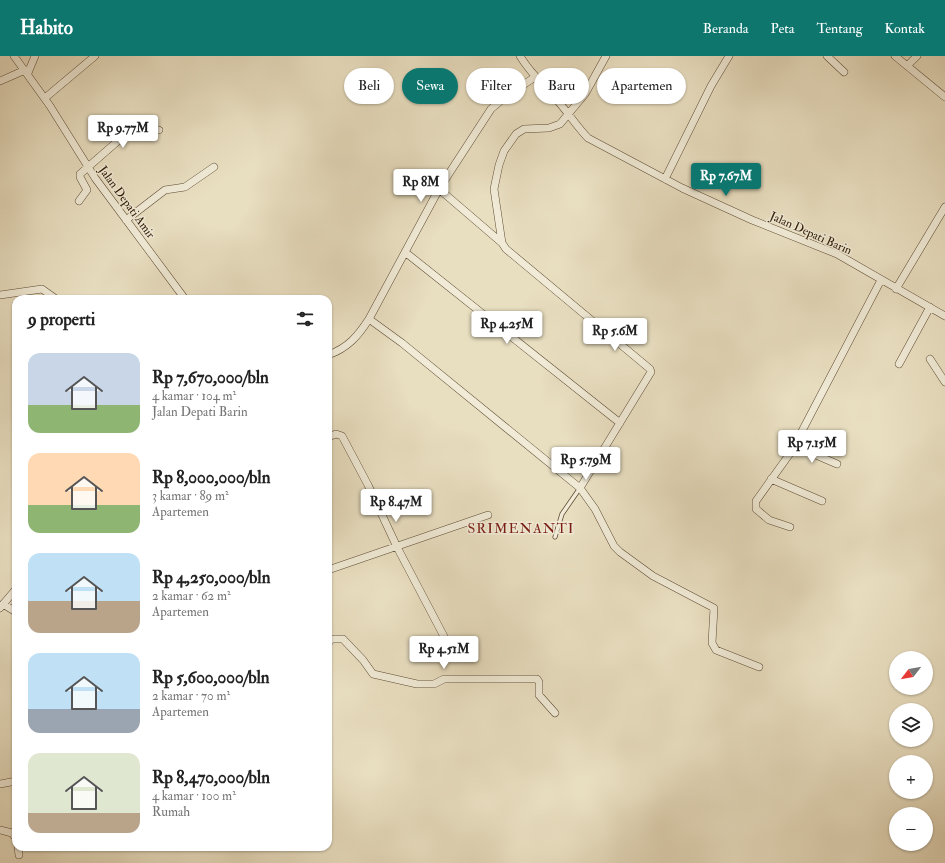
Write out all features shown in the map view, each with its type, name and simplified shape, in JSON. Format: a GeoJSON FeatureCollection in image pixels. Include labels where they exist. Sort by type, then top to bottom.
{"type":"FeatureCollection","features":[{"type":"Feature","properties":{"kind":"street","name":"Jalan Depati Amir"},"geometry":{"type":"LineString","coordinates":[[14,56],[45,98],[88,168],[182,295]]}},
{"type":"Feature","properties":{"kind":"street"},"geometry":{"type":"LineString","coordinates":[[0,81],[26,72],[35,56]]}},
{"type":"Feature","properties":{"kind":"street"},"geometry":{"type":"LineString","coordinates":[[45,98],[95,56]]}},
{"type":"Feature","properties":{"kind":"street","name":"Jalan Depati Barin"},"geometry":{"type":"LineString","coordinates":[[520,56],[534,76]]}},
{"type":"Feature","properties":{"kind":"street"},"geometry":{"type":"LineString","coordinates":[[502,243],[494,188],[504,151],[519,132],[524,129],[549,128],[556,126],[585,94],[606,56]]}},
{"type":"Feature","properties":{"kind":"street"},"geometry":{"type":"LineString","coordinates":[[665,179],[711,86],[729,56]]}},
{"type":"Feature","properties":{"kind":"street"},"geometry":{"type":"LineString","coordinates":[[826,56],[844,72]]}},
{"type":"Feature","properties":{"kind":"street"},"geometry":{"type":"LineString","coordinates":[[895,56],[945,97]]}},
{"type":"Feature","properties":{"kind":"street"},"geometry":{"type":"LineString","coordinates":[[907,66],[917,56]]}},
{"type":"Feature","properties":{"kind":"street"},"geometry":{"type":"LineString","coordinates":[[332,353],[345,347],[357,337],[369,319],[439,189],[491,109],[505,97],[534,78]]}},
{"type":"Feature","properties":{"kind":"street","name":"Jalan Depati Barin"},"geometry":{"type":"LineString","coordinates":[[559,104],[588,138],[665,179],[752,220],[837,254],[945,316]]}},
{"type":"Feature","properties":{"kind":"street"},"geometry":{"type":"LineString","coordinates":[[78,201],[87,190],[80,176],[88,168],[135,128],[144,126],[159,130]]}},
{"type":"Feature","properties":{"kind":"street"},"geometry":{"type":"LineString","coordinates":[[126,220],[165,190],[185,187],[214,167]]}},
{"type":"Feature","properties":{"kind":"street"},"geometry":{"type":"LineString","coordinates":[[439,189],[502,243],[506,249],[651,370],[651,374],[580,488]]}},
{"type":"Feature","properties":{"kind":"street"},"geometry":{"type":"LineString","coordinates":[[896,289],[945,207]]}},
{"type":"Feature","properties":{"kind":"street"},"geometry":{"type":"LineString","coordinates":[[405,252],[620,423]]}},
{"type":"Feature","properties":{"kind":"street"},"geometry":{"type":"LineString","coordinates":[[790,527],[769,520],[756,509],[756,501],[795,446],[881,280]]}},
{"type":"Feature","properties":{"kind":"street"},"geometry":{"type":"LineString","coordinates":[[0,295],[42,289],[46,290],[52,295]]}},
{"type":"Feature","properties":{"kind":"street"},"geometry":{"type":"LineString","coordinates":[[899,364],[930,307]]}},
{"type":"Feature","properties":{"kind":"street"},"geometry":{"type":"LineString","coordinates":[[369,319],[402,342],[580,488],[595,509],[614,546],[620,552],[653,576],[714,608],[712,643],[716,650],[759,667]]}},
{"type":"Feature","properties":{"kind":"street"},"geometry":{"type":"LineString","coordinates":[[930,359],[945,382]]}},
{"type":"Feature","properties":{"kind":"street"},"geometry":{"type":"LineString","coordinates":[[332,436],[336,434],[342,436],[368,485],[397,547],[449,646]]}},
{"type":"Feature","properties":{"kind":"street"},"geometry":{"type":"LineString","coordinates":[[795,446],[838,464]]}},
{"type":"Feature","properties":{"kind":"street"},"geometry":{"type":"LineString","coordinates":[[771,479],[822,501]]}},
{"type":"Feature","properties":{"kind":"street"},"geometry":{"type":"LineString","coordinates":[[332,569],[488,515]]}},
{"type":"Feature","properties":{"kind":"street"},"geometry":{"type":"LineString","coordinates":[[12,594],[2,606],[12,610]]}},
{"type":"Feature","properties":{"kind":"street"},"geometry":{"type":"LineString","coordinates":[[332,639],[343,639],[363,660],[373,674],[417,684],[434,684],[444,680],[458,679],[537,679],[539,682],[539,695],[555,713]]}},
{"type":"Feature","properties":{"kind":"street"},"geometry":{"type":"LineString","coordinates":[[0,784],[12,782]]}},
{"type":"Feature","properties":{"kind":"street"},"geometry":{"type":"LineString","coordinates":[[0,830],[12,833]]}},
{"type":"Feature","properties":{"kind":"street"},"geometry":{"type":"LineString","coordinates":[[18,851],[19,855]]}},
{"type":"Feature","properties":{"kind":"lane"},"geometry":{"type":"LineString","coordinates":[[555,537],[562,514],[580,488]]}},
{"type":"Feature","properties":{"kind":"district","name":"SRIMENANTI"},"geometry":{"type":"Point","coordinates":[521,528]}}]}
